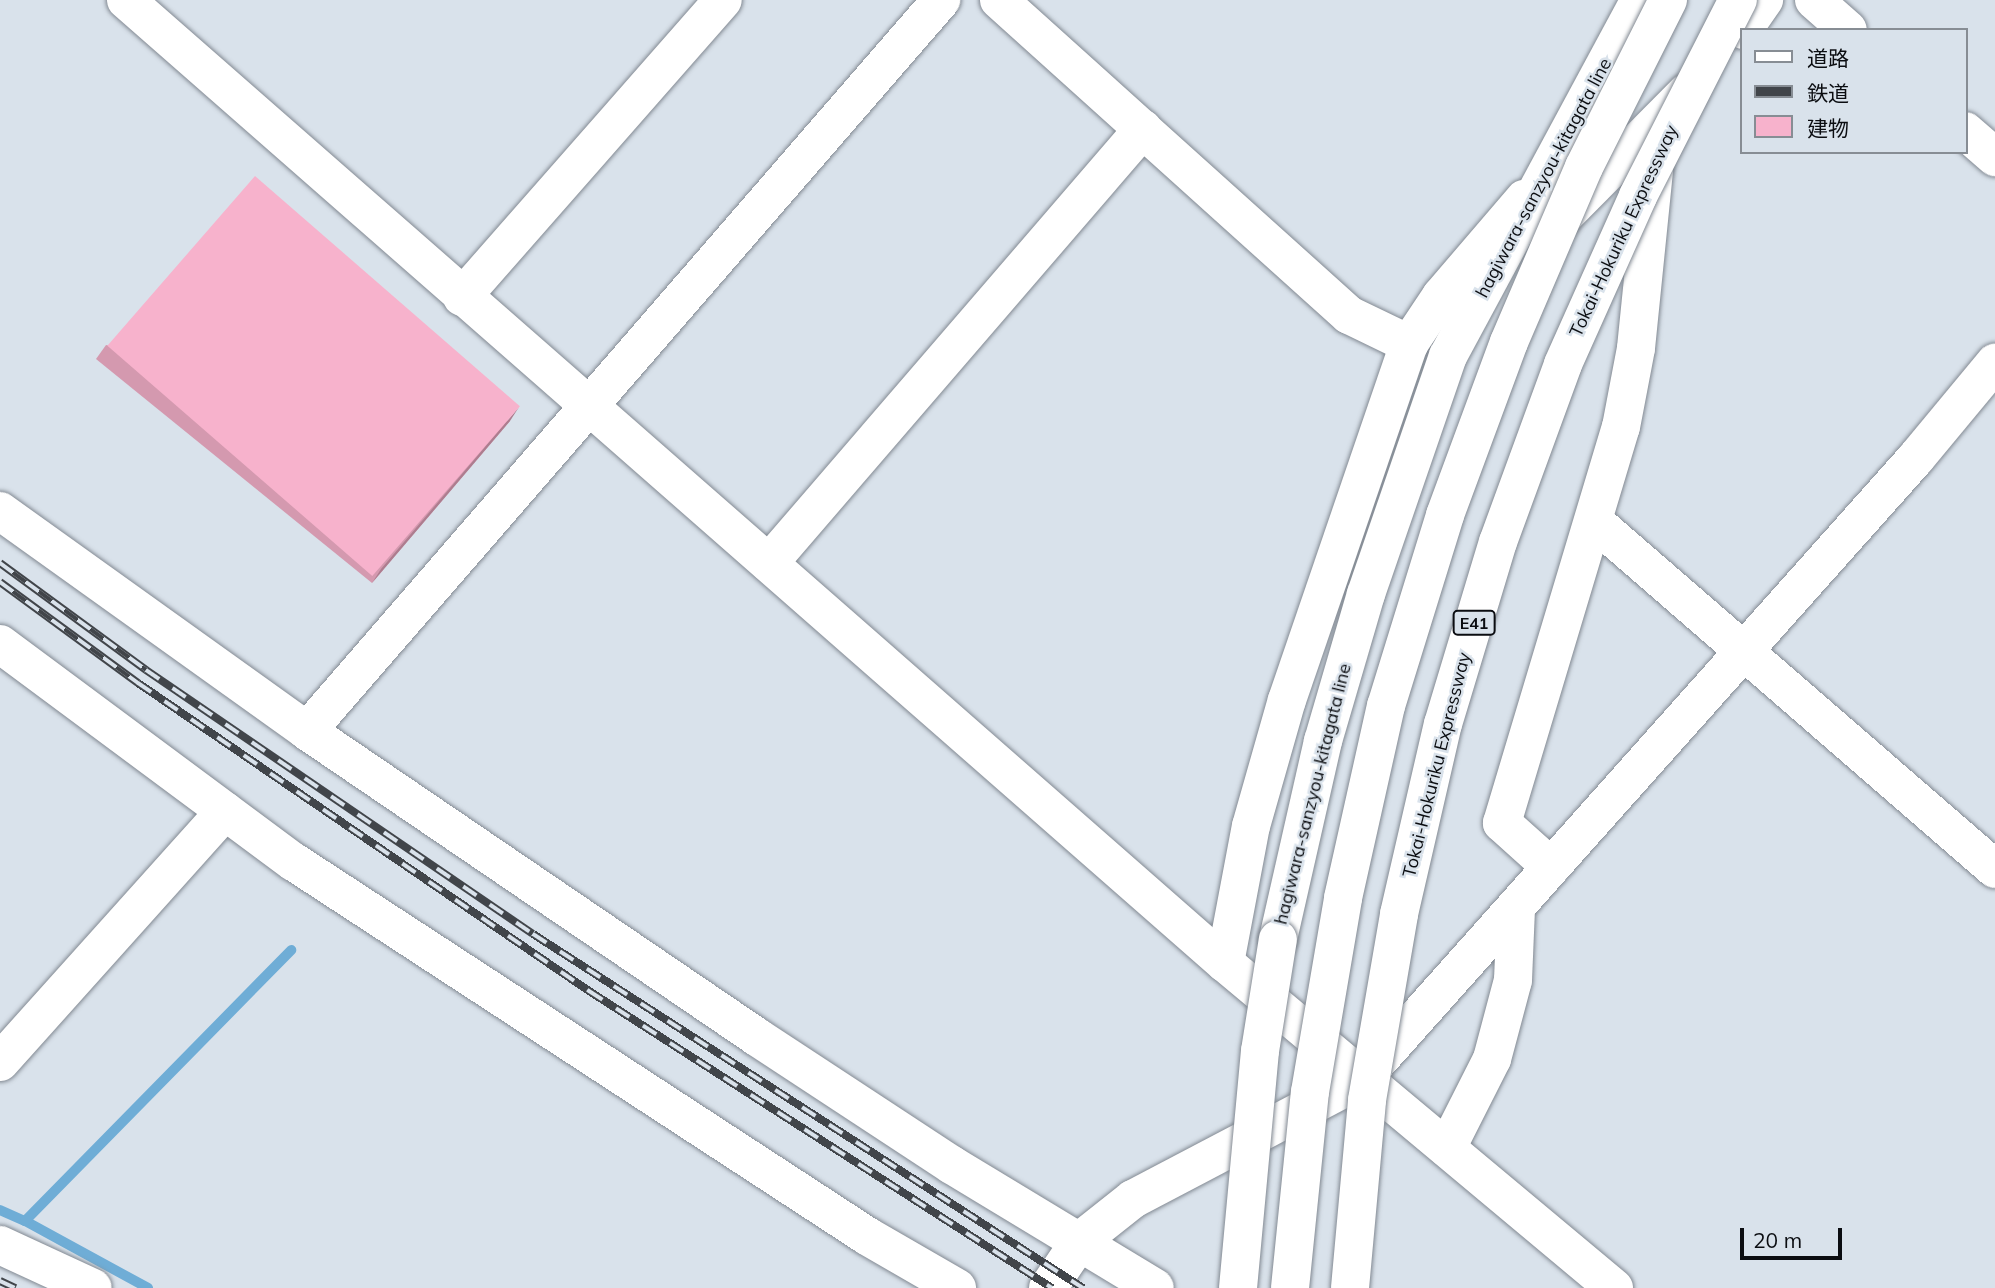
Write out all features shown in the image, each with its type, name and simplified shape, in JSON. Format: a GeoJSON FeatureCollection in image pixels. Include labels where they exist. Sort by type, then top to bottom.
{"type":"FeatureCollection","features":[{"type":"Feature","properties":{"kind":"main road"},"geometry":{"type":"LineString","coordinates":[[126,0],[586,407],[769,563],[1225,963],[1614,1288]]}},
{"type":"Feature","properties":{"kind":"main road"},"geometry":{"type":"LineString","coordinates":[[462,297],[723,0]]}},
{"type":"Feature","properties":{"kind":"main road"},"geometry":{"type":"LineString","coordinates":[[307,731],[941,0]]}},
{"type":"Feature","properties":{"kind":"main road"},"geometry":{"type":"LineString","coordinates":[[999,0],[1349,315],[1409,344]]}},
{"type":"Feature","properties":{"kind":"main road","name":"hagiwara-sanzyou-kitagata line"},"geometry":{"type":"LineString","coordinates":[[1238,1288],[1249,1149],[1278,939],[1323,741],[1366,594],[1448,356],[1640,0]]}},
{"type":"Feature","properties":{"kind":"main road"},"geometry":{"type":"LineString","coordinates":[[1290,1288],[1310,1092],[1343,898],[1385,706],[1445,515],[1509,342],[1584,167],[1668,0]]}},
{"type":"Feature","properties":{"kind":"main road","name":"Tokai-Hokuriku Expressway"},"geometry":{"type":"LineString","coordinates":[[1350,1288],[1367,1100],[1399,914],[1447,711],[1498,542],[1563,364],[1638,196],[1738,0]]}},
{"type":"Feature","properties":{"kind":"main road","name":"hagiwara-sanzyou-kitagata line"},"geometry":{"type":"LineString","coordinates":[[1744,28],[1764,0]]}},
{"type":"Feature","properties":{"kind":"main road"},"geometry":{"type":"LineString","coordinates":[[1814,0],[1846,28]]}},
{"type":"Feature","properties":{"kind":"main road","name":"hagiwara-sanzyou-kitagata line"},"geometry":{"type":"LineString","coordinates":[[1448,356],[1513,271],[1661,119],[1740,33]]}},
{"type":"Feature","properties":{"kind":"main road"},"geometry":{"type":"LineString","coordinates":[[1552,867],[1502,823],[1596,523],[1636,348],[1661,119]]}},
{"type":"Feature","properties":{"kind":"main road"},"geometry":{"type":"LineString","coordinates":[[769,563],[1143,130]]}},
{"type":"Feature","properties":{"kind":"main road"},"geometry":{"type":"LineString","coordinates":[[1967,133],[1995,157]]}},
{"type":"Feature","properties":{"kind":"main road"},"geometry":{"type":"LineString","coordinates":[[1225,963],[1251,827],[1287,700],[1409,344],[1441,296],[1544,177]]}},
{"type":"Feature","properties":{"kind":"main road"},"geometry":{"type":"LineString","coordinates":[[1048,1288],[1080,1241],[1133,1199],[1363,1078],[1745,650],[1995,363]]}},
{"type":"Feature","properties":{"kind":"main road"},"geometry":{"type":"LineString","coordinates":[[0,511],[307,731],[791,1060],[952,1165],[1155,1288]]}},
{"type":"Feature","properties":{"kind":"main road"},"geometry":{"type":"LineString","coordinates":[[1596,523],[1995,869]]}},
{"type":"Feature","properties":{"kind":"main road"},"geometry":{"type":"LineString","coordinates":[[0,644],[294,862],[867,1236],[957,1288]]}},
{"type":"Feature","properties":{"kind":"main road"},"geometry":{"type":"LineString","coordinates":[[0,1062],[225,811]]}},
{"type":"Feature","properties":{"kind":"main road"},"geometry":{"type":"LineString","coordinates":[[1447,1148],[1492,1059],[1513,980],[1516,906]]}},
{"type":"Feature","properties":{"kind":"main road"},"geometry":{"type":"LineString","coordinates":[[0,1245],[93,1288]]}},
{"type":"Feature","properties":{"kind":"building"},"geometry":{"type":"Polygon","coordinates":[[[255,176],[520,406],[372,576],[107,346],[255,176]]]}},
{"type":"Feature","properties":{"kind":"waterway"},"geometry":{"type":"LineString","coordinates":[[148,1288],[25,1221],[291,950]]}},
{"type":"Feature","properties":{"kind":"waterway"},"geometry":{"type":"LineString","coordinates":[[0,1210],[25,1221]]}},
{"type":"Feature","properties":{"kind":"railway"},"geometry":{"type":"LineString","coordinates":[[0,563],[146,670],[533,934],[1083,1288]]}},
{"type":"Feature","properties":{"kind":"railway"},"geometry":{"type":"LineString","coordinates":[[0,582],[138,683],[589,991],[1052,1288]]}},
{"type":"Feature","properties":{"kind":"railway"},"geometry":{"type":"LineString","coordinates":[[0,1281],[15,1288]]}}]}
